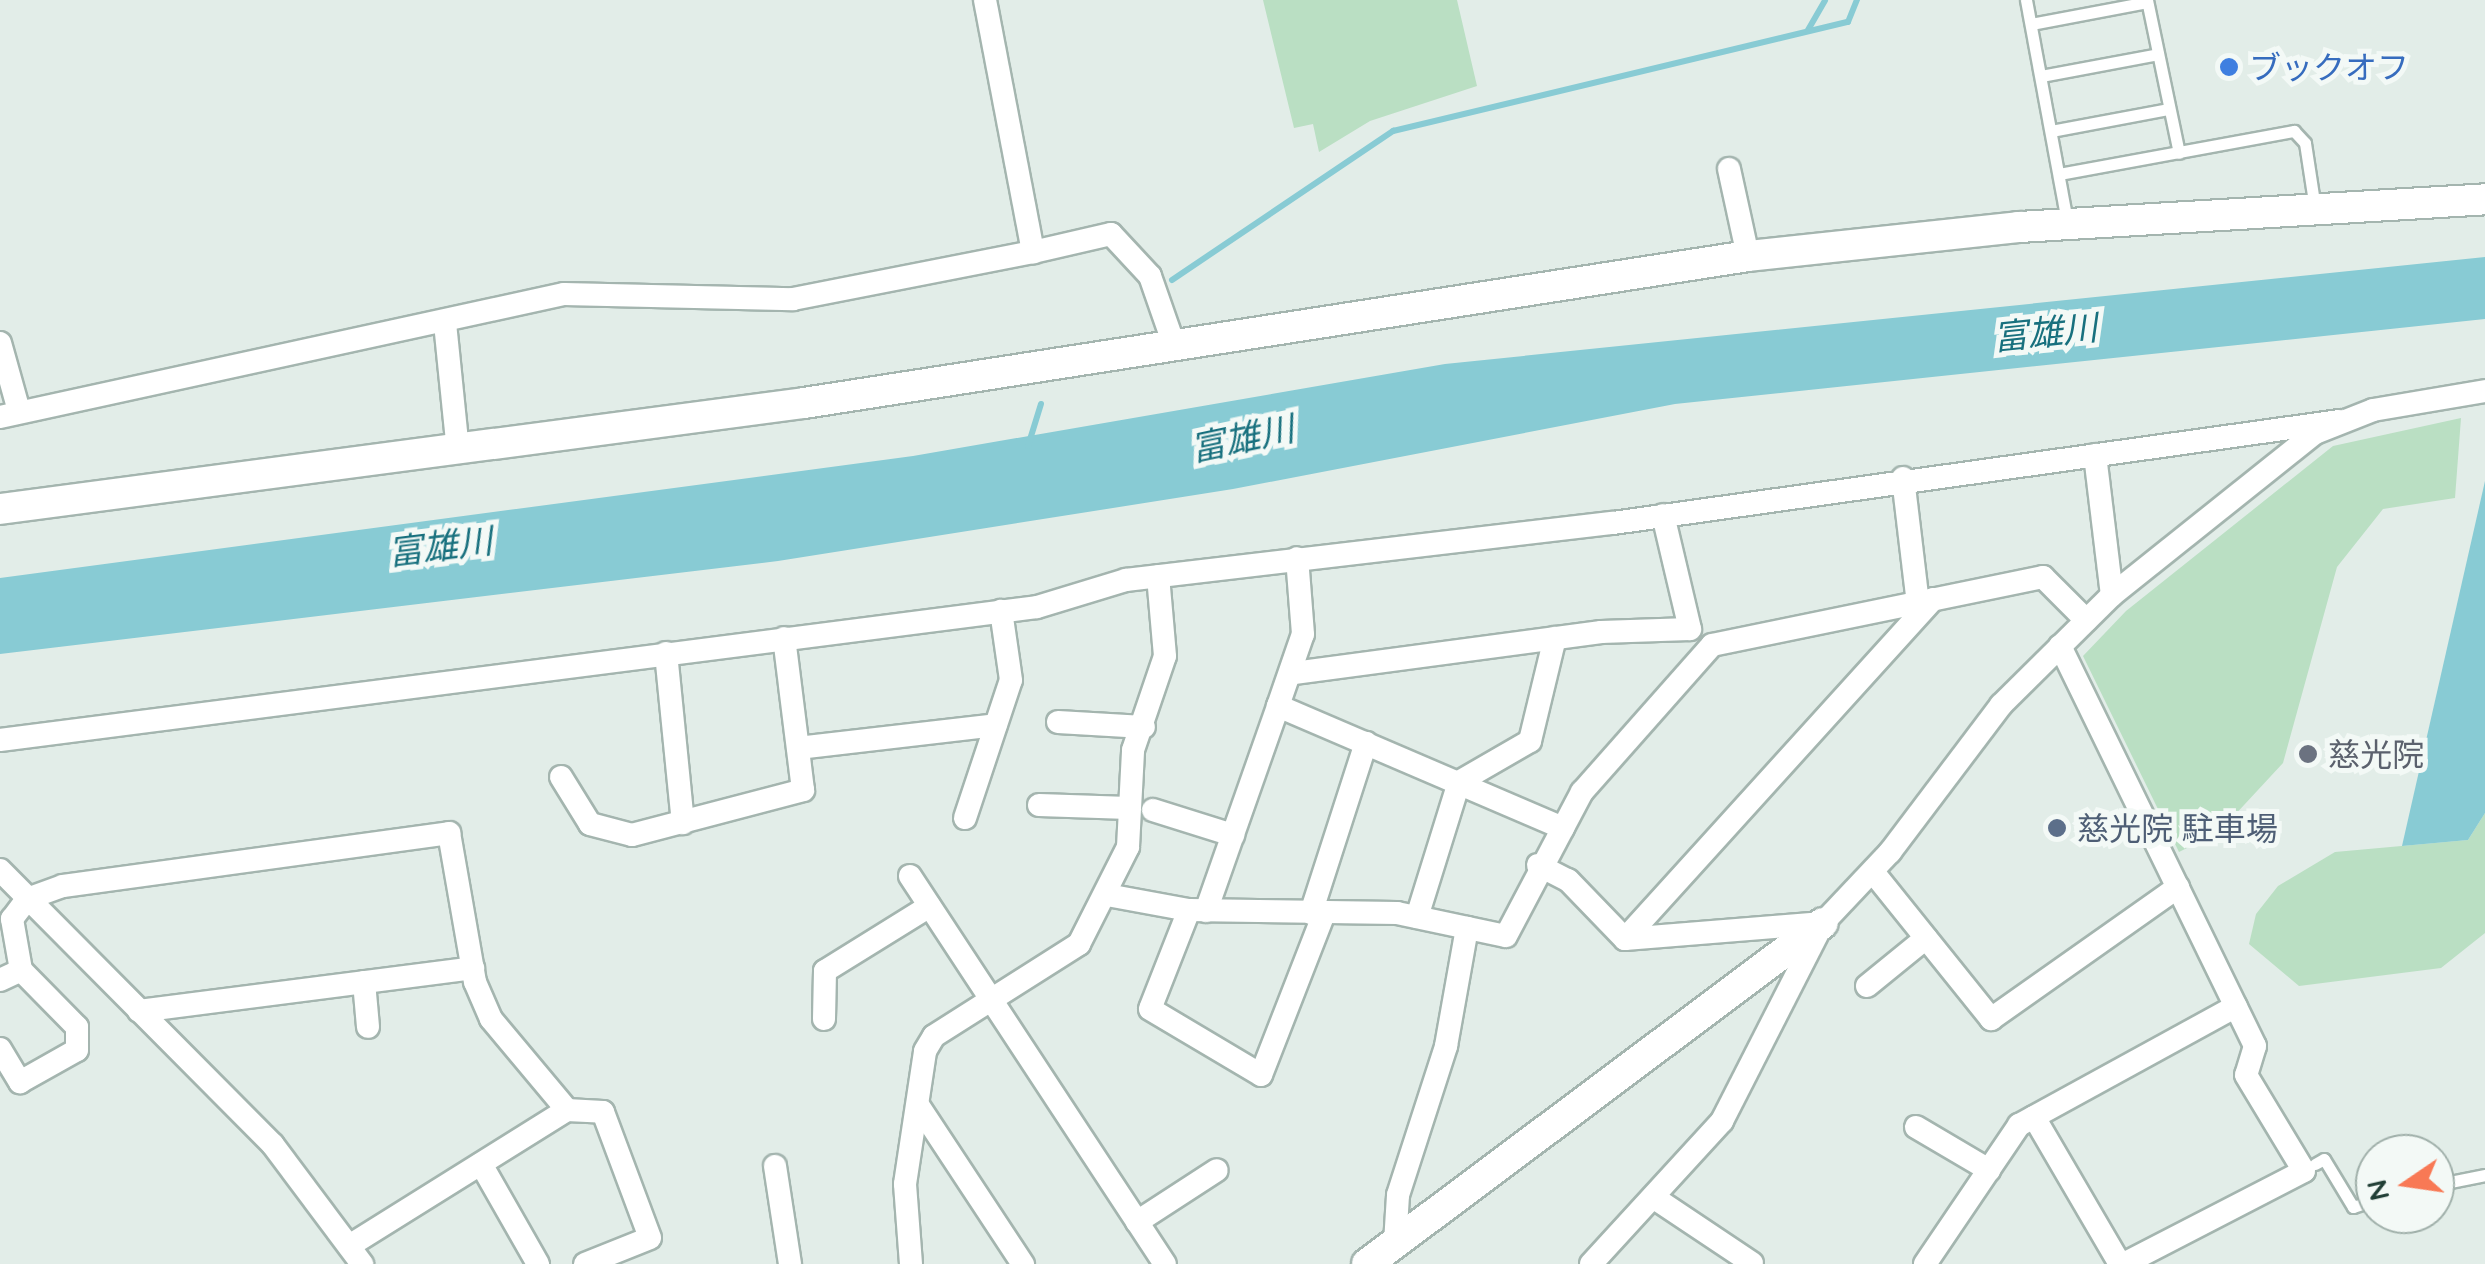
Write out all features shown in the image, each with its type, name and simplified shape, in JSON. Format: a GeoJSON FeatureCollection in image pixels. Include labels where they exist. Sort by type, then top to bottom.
{"type":"FeatureCollection","features":[{"type":"Feature","properties":{"kind":"street"},"geometry":{"type":"LineString","coordinates":[[985,0],[1033,252]]}},
{"type":"Feature","properties":{"kind":"street"},"geometry":{"type":"LineString","coordinates":[[1729,170],[1748,256]]}},
{"type":"Feature","properties":{"kind":"street"},"geometry":{"type":"LineString","coordinates":[[0,508],[458,450],[2065,209],[2315,208],[2485,199]]}},
{"type":"Feature","properties":{"kind":"street"},"geometry":{"type":"LineString","coordinates":[[0,344],[9,414],[445,323],[564,294],[793,299],[1112,234],[1150,276],[1173,342]]}},
{"type":"Feature","properties":{"kind":"street"},"geometry":{"type":"LineString","coordinates":[[445,323],[458,450]]}},
{"type":"Feature","properties":{"kind":"street"},"geometry":{"type":"LineString","coordinates":[[0,740],[1001,611],[1158,576],[1663,515],[1903,478],[2340,421],[2485,391]]}},
{"type":"Feature","properties":{"kind":"street"},"geometry":{"type":"LineString","coordinates":[[1368,1264],[1822,923],[1873,872],[2001,705],[2086,620],[2112,595],[2340,421]]}},
{"type":"Feature","properties":{"kind":"street"},"geometry":{"type":"LineString","coordinates":[[2095,455],[2112,595]]}},
{"type":"Feature","properties":{"kind":"street"},"geometry":{"type":"LineString","coordinates":[[1903,478],[1925,601]]}},
{"type":"Feature","properties":{"kind":"street"},"geometry":{"type":"LineString","coordinates":[[1294,673],[1554,638],[1690,629],[1663,515]]}},
{"type":"Feature","properties":{"kind":"street"},"geometry":{"type":"LineString","coordinates":[[1297,558],[1303,634],[1294,673],[1278,706],[1233,835],[1150,1009],[1261,1075],[1317,913],[1366,743]]}},
{"type":"Feature","properties":{"kind":"street"},"geometry":{"type":"LineString","coordinates":[[911,1264],[905,1184],[934,1036],[1079,944],[1128,847],[1141,809],[1133,750],[1144,728],[1166,656],[1158,576]]}},
{"type":"Feature","properties":{"kind":"street"},"geometry":{"type":"LineString","coordinates":[[1107,895],[1198,911],[1417,917],[1506,936],[1538,865],[1582,792],[1712,644],[2044,577],[2086,620]]}},
{"type":"Feature","properties":{"kind":"street"},"geometry":{"type":"LineString","coordinates":[[1625,938],[1925,601]]}},
{"type":"Feature","properties":{"kind":"street"},"geometry":{"type":"LineString","coordinates":[[965,818],[1011,680],[1001,611]]}},
{"type":"Feature","properties":{"kind":"street"},"geometry":{"type":"LineString","coordinates":[[561,777],[604,832],[683,823],[804,790],[784,638]]}},
{"type":"Feature","properties":{"kind":"street"},"geometry":{"type":"LineString","coordinates":[[1417,917],[1459,782],[1530,742],[1554,638]]}},
{"type":"Feature","properties":{"kind":"street"},"geometry":{"type":"LineString","coordinates":[[2034,1117],[2122,1264],[2310,1168],[2246,1074],[2255,1046],[2178,887],[2127,798],[2060,646]]}},
{"type":"Feature","properties":{"kind":"street"},"geometry":{"type":"LineString","coordinates":[[666,653],[683,823]]}},
{"type":"Feature","properties":{"kind":"street"},"geometry":{"type":"LineString","coordinates":[[1278,706],[1563,828]]}},
{"type":"Feature","properties":{"kind":"street"},"geometry":{"type":"LineString","coordinates":[[1058,722],[1144,728]]}},
{"type":"Feature","properties":{"kind":"street"},"geometry":{"type":"LineString","coordinates":[[798,748],[996,724]]}},
{"type":"Feature","properties":{"kind":"street"},"geometry":{"type":"LineString","coordinates":[[1039,804],[1141,809],[1233,835]]}},
{"type":"Feature","properties":{"kind":"street"},"geometry":{"type":"LineString","coordinates":[[0,1050],[20,1082],[77,1050],[77,1027],[11,975],[12,919],[27,898],[449,832],[473,968],[509,1048],[567,1110]]}},
{"type":"Feature","properties":{"kind":"street"},"geometry":{"type":"LineString","coordinates":[[1538,865],[1568,880],[1625,938],[1822,923]]}},
{"type":"Feature","properties":{"kind":"street"},"geometry":{"type":"LineString","coordinates":[[0,870],[273,1146],[356,1255],[481,1164],[567,1110],[603,1112],[650,1238],[585,1264]]}},
{"type":"Feature","properties":{"kind":"street"},"geometry":{"type":"LineString","coordinates":[[1873,872],[1991,1019],[2178,887]]}},
{"type":"Feature","properties":{"kind":"street"},"geometry":{"type":"LineString","coordinates":[[910,876],[1165,1264]]}},
{"type":"Feature","properties":{"kind":"street"},"geometry":{"type":"LineString","coordinates":[[824,1019],[825,972],[930,906]]}},
{"type":"Feature","properties":{"kind":"street"},"geometry":{"type":"LineString","coordinates":[[1591,1264],[1654,1197],[1756,1068],[1822,923]]}},
{"type":"Feature","properties":{"kind":"street"},"geometry":{"type":"LineString","coordinates":[[1396,1243],[1398,1196],[1446,1046],[1467,928]]}},
{"type":"Feature","properties":{"kind":"street"},"geometry":{"type":"LineString","coordinates":[[1867,986],[1926,938]]}},
{"type":"Feature","properties":{"kind":"street"},"geometry":{"type":"LineString","coordinates":[[139,1011],[473,968]]}},
{"type":"Feature","properties":{"kind":"street"},"geometry":{"type":"LineString","coordinates":[[364,982],[368,1027]]}},
{"type":"Feature","properties":{"kind":"street"},"geometry":{"type":"LineString","coordinates":[[1926,1264],[1989,1170],[2034,1117],[2236,1006]]}},
{"type":"Feature","properties":{"kind":"street"},"geometry":{"type":"LineString","coordinates":[[918,1104],[1022,1264]]}},
{"type":"Feature","properties":{"kind":"street"},"geometry":{"type":"LineString","coordinates":[[1916,1127],[1989,1170]]}},
{"type":"Feature","properties":{"kind":"street"},"geometry":{"type":"LineString","coordinates":[[481,1164],[538,1264]]}},
{"type":"Feature","properties":{"kind":"street"},"geometry":{"type":"LineString","coordinates":[[775,1166],[790,1264]]}},
{"type":"Feature","properties":{"kind":"street"},"geometry":{"type":"LineString","coordinates":[[1137,1222],[1218,1170]]}},
{"type":"Feature","properties":{"kind":"street"},"geometry":{"type":"LineString","coordinates":[[1654,1197],[1752,1263]]}},
{"type":"Feature","properties":{"kind":"lane"},"geometry":{"type":"LineString","coordinates":[[2026,0],[2065,209]]}},
{"type":"Feature","properties":{"kind":"lane"},"geometry":{"type":"LineString","coordinates":[[2031,24],[2147,1],[2179,153]]}},
{"type":"Feature","properties":{"kind":"lane"},"geometry":{"type":"LineString","coordinates":[[2040,76],[2158,54]]}},
{"type":"Feature","properties":{"kind":"lane"},"geometry":{"type":"LineString","coordinates":[[2051,130],[2170,109]]}},
{"type":"Feature","properties":{"kind":"lane"},"geometry":{"type":"LineString","coordinates":[[2060,174],[2294,132],[2305,143],[2315,208]]}},
{"type":"Feature","properties":{"kind":"lane"},"geometry":{"type":"LineString","coordinates":[[2310,1168],[2324,1159],[2355,1207]]}},
{"type":"Feature","properties":{"kind":"lane"},"geometry":{"type":"LineString","coordinates":[[2455,1182],[2485,1175]]}},
{"type":"Feature","properties":{"kind":"green space"},"geometry":{"type":"Polygon","coordinates":[[[1263,0],[1457,0],[1477,86],[1370,121],[1319,152],[1313,124],[1294,128],[1263,0]]]}},
{"type":"Feature","properties":{"kind":"green space"},"geometry":{"type":"Polygon","coordinates":[[[2461,418],[2455,498],[2383,509],[2337,567],[2283,763],[2219,832],[2179,852],[2083,656],[2126,611],[2333,446],[2461,418]]]}},
{"type":"Feature","properties":{"kind":"green space"},"geometry":{"type":"Polygon","coordinates":[[[2485,813],[2485,933],[2441,968],[2299,986],[2249,944],[2256,914],[2278,886],[2335,852],[2468,840],[2485,813]]]}},
{"type":"Feature","properties":{"kind":"water","name":"富雄川"},"geometry":{"type":"Polygon","coordinates":[[[2485,257],[2485,319],[1675,404],[1233,489],[778,561],[0,654],[0,578],[913,456],[1445,364],[2485,257]]]}},
{"type":"Feature","properties":{"kind":"water"},"geometry":{"type":"Polygon","coordinates":[[[2485,481],[2485,813],[2468,840],[2402,846],[2485,481]]]}},
{"type":"Feature","properties":{"kind":"waterway"},"geometry":{"type":"LineString","coordinates":[[1808,30],[1825,0]]}},
{"type":"Feature","properties":{"kind":"waterway"},"geometry":{"type":"LineString","coordinates":[[1172,280],[1393,131],[1848,22],[1857,0]]}},
{"type":"Feature","properties":{"kind":"waterway"},"geometry":{"type":"LineString","coordinates":[[1028,446],[1041,404]]}},
{"type":"Feature","properties":{"kind":"place","name":"ブックオフ"},"geometry":{"type":"Point","coordinates":[2229,67]}},
{"type":"Feature","properties":{"kind":"place","name":"慈光院"},"geometry":{"type":"Point","coordinates":[2308,754]}},
{"type":"Feature","properties":{"kind":"place","name":"慈光院 駐車場"},"geometry":{"type":"Point","coordinates":[2057,828]}}]}
